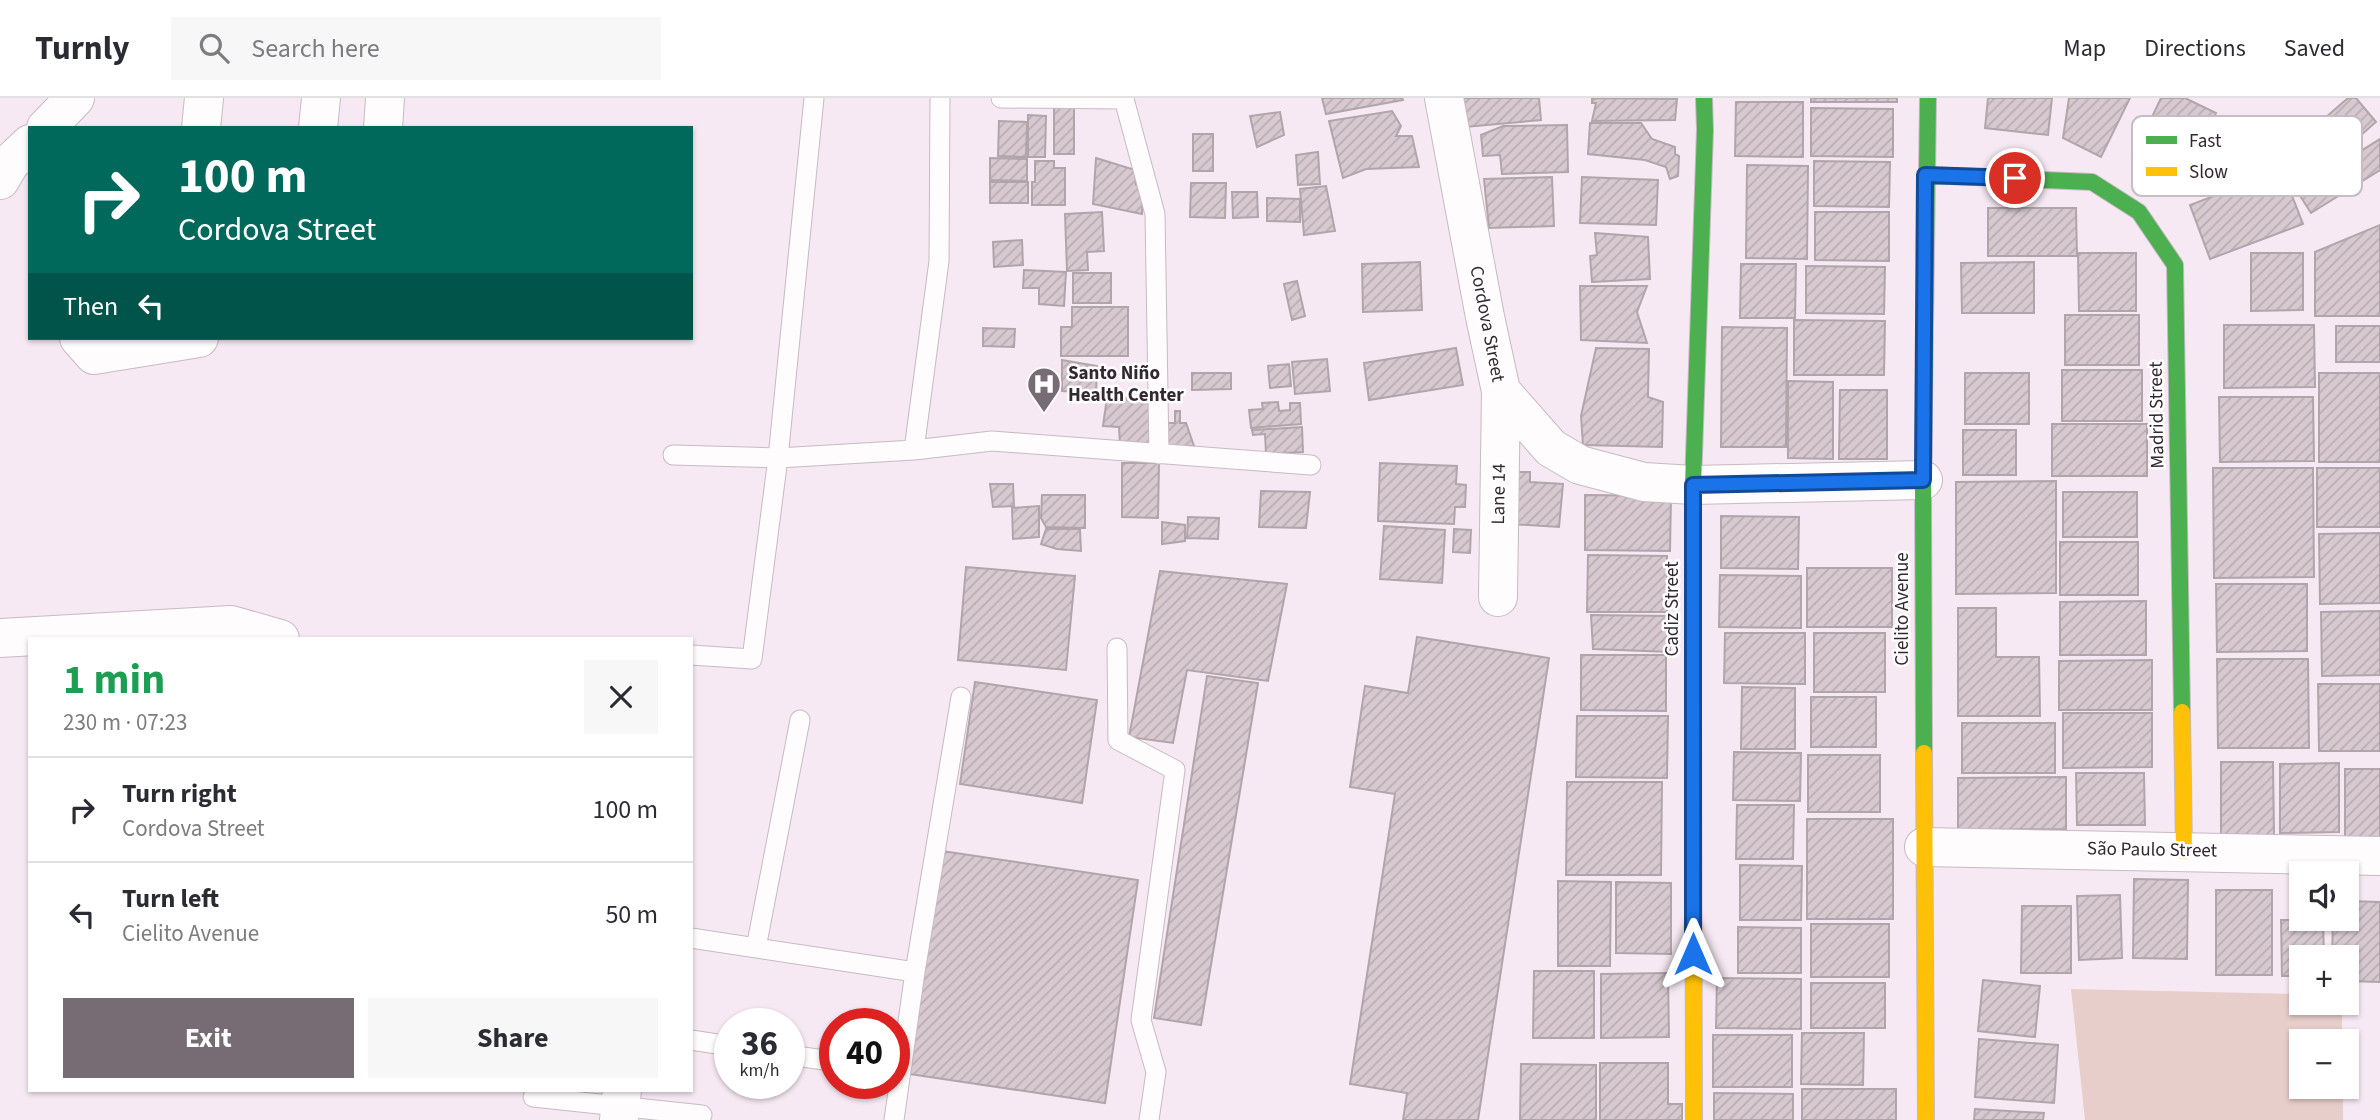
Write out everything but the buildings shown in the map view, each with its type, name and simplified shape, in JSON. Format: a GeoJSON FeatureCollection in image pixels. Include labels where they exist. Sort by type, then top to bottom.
{"type":"FeatureCollection","features":[{"type":"Feature","properties":{"kind":"street"},"geometry":{"type":"LineString","coordinates":[[48,126],[75,98]]}},
{"type":"Feature","properties":{"kind":"street"},"geometry":{"type":"LineString","coordinates":[[77,126],[81,98]]}},
{"type":"Feature","properties":{"kind":"street"},"geometry":{"type":"LineString","coordinates":[[201,126],[204,98]]}},
{"type":"Feature","properties":{"kind":"street"},"geometry":{"type":"LineString","coordinates":[[318,126],[321,98]]}},
{"type":"Feature","properties":{"kind":"street"},"geometry":{"type":"LineString","coordinates":[[383,126],[385,98]]}},
{"type":"Feature","properties":{"kind":"street","name":"Cordova Street"},"geometry":{"type":"LineString","coordinates":[[1444,98],[1501,391],[1551,448],[1580,466],[1644,482],[1693,485],[1923,480]]}},
{"type":"Feature","properties":{"kind":"street","name":"Cadiz Street"},"geometry":{"type":"LineString","coordinates":[[1694,1120],[1693,485],[1704,98]]}},
{"type":"Feature","properties":{"kind":"street","name":"Cielito Avenue"},"geometry":{"type":"LineString","coordinates":[[1926,1120],[1923,480],[1928,98]]}},
{"type":"Feature","properties":{"kind":"street","name":"Madrid Street"},"geometry":{"type":"LineString","coordinates":[[1925,175],[2092,182],[2139,212],[2175,265],[2184,850]]}},
{"type":"Feature","properties":{"kind":"street"},"geometry":{"type":"LineString","coordinates":[[81,340],[94,355],[183,340]]}},
{"type":"Feature","properties":{"kind":"street","name":"Lane 14"},"geometry":{"type":"LineString","coordinates":[[1498,597],[1501,391]]}},
{"type":"Feature","properties":{"kind":"street"},"geometry":{"type":"LineString","coordinates":[[0,638],[232,625],[273,637]]}},
{"type":"Feature","properties":{"kind":"street","name":"São Paulo Street"},"geometry":{"type":"LineString","coordinates":[[1924,847],[2184,850],[2380,856]]}},
{"type":"Feature","properties":{"kind":"lane"},"geometry":{"type":"LineString","coordinates":[[693,655],[752,659],[778,458],[814,98]]}},
{"type":"Feature","properties":{"kind":"lane"},"geometry":{"type":"LineString","coordinates":[[914,450],[939,261],[940,98]]}},
{"type":"Feature","properties":{"kind":"lane"},"geometry":{"type":"LineString","coordinates":[[1001,98],[1124,99],[1155,215],[1159,454]]}},
{"type":"Feature","properties":{"kind":"lane"},"geometry":{"type":"LineString","coordinates":[[673,455],[778,458],[914,450],[992,441],[1311,465]]}},
{"type":"Feature","properties":{"kind":"lane"},"geometry":{"type":"LineString","coordinates":[[1117,648],[1118,740],[1175,771],[1141,1020],[1156,1072],[1149,1120]]}},
{"type":"Feature","properties":{"kind":"lane"},"geometry":{"type":"LineString","coordinates":[[894,1120],[915,972],[961,696]]}},
{"type":"Feature","properties":{"kind":"lane"},"geometry":{"type":"LineString","coordinates":[[757,948],[800,720]]}},
{"type":"Feature","properties":{"kind":"lane"},"geometry":{"type":"LineString","coordinates":[[693,938],[915,972]]}},
{"type":"Feature","properties":{"kind":"lane"},"geometry":{"type":"LineString","coordinates":[[693,1040],[714,1044]]}},
{"type":"Feature","properties":{"kind":"lane"},"geometry":{"type":"LineString","coordinates":[[533,1097],[702,1115]]}},
{"type":"Feature","properties":{"kind":"shaded area"},"geometry":{"type":"Polygon","coordinates":[[[2071,989],[2289,994],[2289,1015],[2342,1015],[2342,1029],[2289,1029],[2289,1099],[2343,1099],[2343,1120],[2085,1120],[2071,989]]]}},
{"type":"Feature","properties":{"kind":"traffic: fast"},"geometry":{"type":"LineString","coordinates":[[1693,695],[1693,485],[1704,98]]}},
{"type":"Feature","properties":{"kind":"traffic: fast"},"geometry":{"type":"LineString","coordinates":[[1924,753],[1923,480],[1928,98]]}},
{"type":"Feature","properties":{"kind":"traffic: fast"},"geometry":{"type":"LineString","coordinates":[[1925,175],[2092,182],[2139,212],[2175,265],[2182,712]]}},
{"type":"Feature","properties":{"kind":"traffic: slow"},"geometry":{"type":"LineString","coordinates":[[1693,695],[1694,1120]]}},
{"type":"Feature","properties":{"kind":"traffic: slow"},"geometry":{"type":"LineString","coordinates":[[2182,712],[2184,851]]}},
{"type":"Feature","properties":{"kind":"traffic: slow"},"geometry":{"type":"LineString","coordinates":[[1924,753],[1926,1120]]}},
{"type":"Feature","properties":{"kind":"place","name":"Santo Niño Health Center"},"geometry":{"type":"Point","coordinates":[1044,414]}},
{"type":"Feature","properties":{"kind":"route"},"geometry":{"type":"LineString","coordinates":[[1693,954],[1693,485],[1923,480],[1925,175],[2015,178]]}}]}
